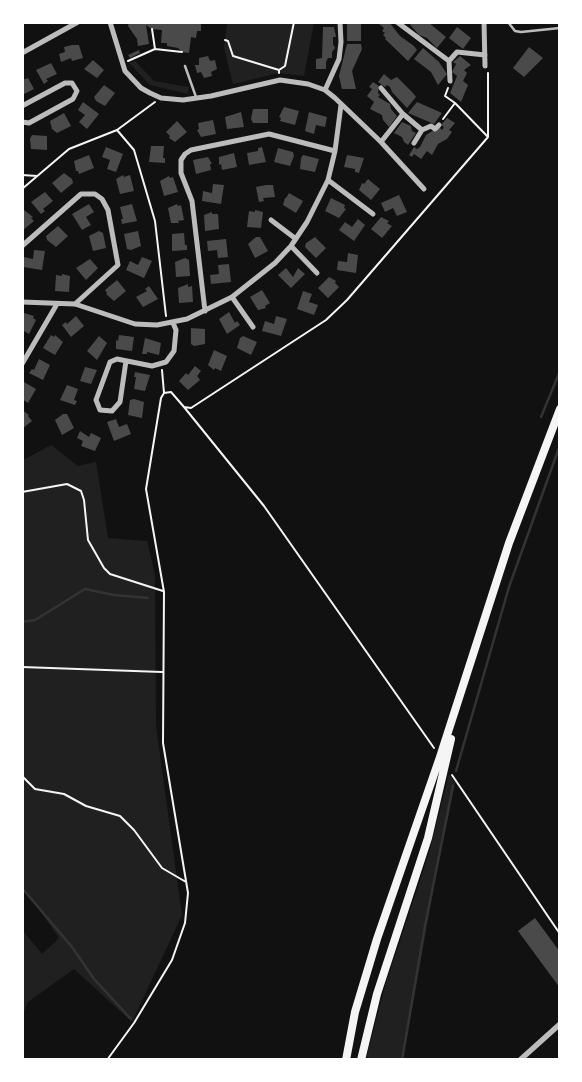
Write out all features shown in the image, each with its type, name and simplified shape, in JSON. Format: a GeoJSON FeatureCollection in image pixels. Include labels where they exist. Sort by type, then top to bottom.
{"type":"FeatureCollection","features":[{"type":"Feature","properties":{"kind":"main road"},"geometry":{"type":"LineString","coordinates":[[346,1060],[365,976],[405,854],[440,758],[509,543],[560,409]]}},
{"type":"Feature","properties":{"kind":"main road"},"geometry":{"type":"LineString","coordinates":[[361,1060],[377,994],[425,846],[461,695]]}},
{"type":"Feature","properties":{"kind":"street"},"geometry":{"type":"LineString","coordinates":[[22,53],[78,22]]}},
{"type":"Feature","properties":{"kind":"street"},"geometry":{"type":"LineString","coordinates":[[110,22],[121,64],[141,88],[161,98],[183,100],[196,99],[280,80],[299,81],[325,90],[381,142],[424,189]]}},
{"type":"Feature","properties":{"kind":"street"},"geometry":{"type":"LineString","coordinates":[[325,90],[339,59],[341,42],[340,22]]}},
{"type":"Feature","properties":{"kind":"street"},"geometry":{"type":"LineString","coordinates":[[397,22],[448,62],[450,81]]}},
{"type":"Feature","properties":{"kind":"street"},"geometry":{"type":"LineString","coordinates":[[484,22],[485,66]]}},
{"type":"Feature","properties":{"kind":"street"},"geometry":{"type":"LineString","coordinates":[[448,62],[457,52],[485,55]]}},
{"type":"Feature","properties":{"kind":"street"},"geometry":{"type":"LineString","coordinates":[[22,106],[65,83],[72,83],[77,91],[73,99],[29,122],[22,122]]}},
{"type":"Feature","properties":{"kind":"street"},"geometry":{"type":"LineString","coordinates":[[381,88],[403,114],[422,130]]}},
{"type":"Feature","properties":{"kind":"street"},"geometry":{"type":"LineString","coordinates":[[22,302],[75,304],[135,324],[157,325],[173,324],[232,297],[263,275],[296,239],[307,222],[328,180],[336,151],[341,104]]}},
{"type":"Feature","properties":{"kind":"street"},"geometry":{"type":"LineString","coordinates":[[381,142],[403,114]]}},
{"type":"Feature","properties":{"kind":"street"},"geometry":{"type":"LineString","coordinates":[[414,144],[422,130],[430,126],[435,129],[439,125]]}},
{"type":"Feature","properties":{"kind":"street"},"geometry":{"type":"LineString","coordinates":[[205,311],[192,201],[181,173],[181,160],[185,154],[191,150],[269,134],[336,151]]}},
{"type":"Feature","properties":{"kind":"street"},"geometry":{"type":"LineString","coordinates":[[328,180],[373,214]]}},
{"type":"Feature","properties":{"kind":"street"},"geometry":{"type":"LineString","coordinates":[[22,246],[81,194],[95,194],[102,199],[108,210],[118,265],[75,304]]}},
{"type":"Feature","properties":{"kind":"street"},"geometry":{"type":"LineString","coordinates":[[271,220],[296,239]]}},
{"type":"Feature","properties":{"kind":"street"},"geometry":{"type":"LineString","coordinates":[[290,246],[318,274]]}},
{"type":"Feature","properties":{"kind":"street"},"geometry":{"type":"LineString","coordinates":[[232,297],[253,327]]}},
{"type":"Feature","properties":{"kind":"street"},"geometry":{"type":"LineString","coordinates":[[22,364],[56,304]]}},
{"type":"Feature","properties":{"kind":"street"},"geometry":{"type":"LineString","coordinates":[[126,361],[120,402],[112,411],[100,410],[96,400],[110,362],[117,359],[160,366],[166,362],[174,351],[176,330],[173,324]]}},
{"type":"Feature","properties":{"kind":"street"},"geometry":{"type":"LineString","coordinates":[[520,1060],[560,1024]]}},
{"type":"Feature","properties":{"kind":"lane"},"geometry":{"type":"LineString","coordinates":[[508,22],[515,30],[521,32],[560,28]]}},
{"type":"Feature","properties":{"kind":"lane"},"geometry":{"type":"LineString","coordinates":[[184,66],[196,99]]}},
{"type":"Feature","properties":{"kind":"path"},"geometry":{"type":"LineString","coordinates":[[279,70],[285,66],[294,22]]}},
{"type":"Feature","properties":{"kind":"path"},"geometry":{"type":"LineString","coordinates":[[152,29],[155,49]]}},
{"type":"Feature","properties":{"kind":"path"},"geometry":{"type":"LineString","coordinates":[[225,40],[228,41],[233,56],[279,70]]}},
{"type":"Feature","properties":{"kind":"path"},"geometry":{"type":"LineString","coordinates":[[121,64],[155,49],[182,52]]}},
{"type":"Feature","properties":{"kind":"path"},"geometry":{"type":"LineString","coordinates":[[184,407],[191,408],[326,320],[347,300],[488,137],[488,66],[485,66]]}},
{"type":"Feature","properties":{"kind":"path"},"geometry":{"type":"LineString","coordinates":[[279,70],[280,80]]}},
{"type":"Feature","properties":{"kind":"path"},"geometry":{"type":"LineString","coordinates":[[450,81],[445,96],[455,103],[488,137]]}},
{"type":"Feature","properties":{"kind":"path"},"geometry":{"type":"LineString","coordinates":[[22,189],[69,149],[117,130],[161,98]]}},
{"type":"Feature","properties":{"kind":"path"},"geometry":{"type":"LineString","coordinates":[[439,125],[455,103]]}},
{"type":"Feature","properties":{"kind":"path"},"geometry":{"type":"LineString","coordinates":[[117,130],[134,150],[155,221],[166,316],[173,324]]}},
{"type":"Feature","properties":{"kind":"path"},"geometry":{"type":"LineString","coordinates":[[22,175],[32,178],[38,176]]}},
{"type":"Feature","properties":{"kind":"path"},"geometry":{"type":"LineString","coordinates":[[107,1060],[134,1023],[172,960],[185,924],[188,893],[163,743],[164,592],[146,489],[161,398],[164,393],[160,366]]}},
{"type":"Feature","properties":{"kind":"path"},"geometry":{"type":"LineString","coordinates":[[164,393],[169,391],[174,394],[264,506],[440,758]]}},
{"type":"Feature","properties":{"kind":"path"},"geometry":{"type":"LineString","coordinates":[[22,492],[67,484],[81,491],[84,500],[88,540],[104,568],[110,574],[164,592]]}},
{"type":"Feature","properties":{"kind":"path"},"geometry":{"type":"LineString","coordinates":[[22,668],[162,672]]}},
{"type":"Feature","properties":{"kind":"path"},"geometry":{"type":"LineString","coordinates":[[445,765],[560,934]]}},
{"type":"Feature","properties":{"kind":"path"},"geometry":{"type":"LineString","coordinates":[[22,776],[35,789],[64,794],[86,806],[120,816],[134,830],[162,868],[186,882]]}},
{"type":"Feature","properties":{"kind":"shaded area"},"geometry":{"type":"Polygon","coordinates":[[[227,23],[314,23],[304,76],[279,73],[233,84],[224,48],[227,23]]]}},
{"type":"Feature","properties":{"kind":"shaded area"},"geometry":{"type":"Polygon","coordinates":[[[135,61],[154,81],[189,87],[188,94],[150,85],[129,63],[135,61]]]}},
{"type":"Feature","properties":{"kind":"shaded area"},"geometry":{"type":"Polygon","coordinates":[[[51,445],[78,466],[96,462],[108,538],[147,541],[155,575],[156,726],[182,915],[132,1022],[74,969],[28,1002],[23,1015],[23,931],[42,954],[59,938],[22,885],[23,460],[51,445]]]}},
{"type":"Feature","properties":{"kind":"shaded area"},"geometry":{"type":"Polygon","coordinates":[[[449,774],[455,783],[403,1059],[366,1059],[385,986],[429,853],[449,774]]]}},
{"type":"Feature","properties":{"kind":"building"},"geometry":{"type":"Polygon","coordinates":[[[129,22],[201,22],[201,31],[197,31],[196,38],[191,37],[189,53],[167,46],[167,43],[161,43],[162,30],[152,29],[146,25],[149,44],[138,46],[137,39],[128,26],[129,22]]]}},
{"type":"Feature","properties":{"kind":"building"},"geometry":{"type":"Polygon","coordinates":[[[361,22],[361,41],[347,41],[347,23],[361,22]]]}},
{"type":"Feature","properties":{"kind":"building"},"geometry":{"type":"Polygon","coordinates":[[[380,22],[389,22],[400,36],[417,50],[408,61],[385,39],[383,35],[385,33],[382,31],[384,28],[379,24],[380,22]]]}},
{"type":"Feature","properties":{"kind":"building"},"geometry":{"type":"Polygon","coordinates":[[[408,22],[428,22],[446,37],[437,48],[427,38],[419,35],[408,22]]]}},
{"type":"Feature","properties":{"kind":"building"},"geometry":{"type":"Polygon","coordinates":[[[323,27],[334,27],[336,37],[333,37],[333,44],[335,48],[332,52],[332,58],[328,58],[326,62],[326,69],[316,69],[316,59],[322,58],[323,27]]]}},
{"type":"Feature","properties":{"kind":"building"},"geometry":{"type":"Polygon","coordinates":[[[457,27],[471,38],[463,49],[449,38],[457,27]]]}},
{"type":"Feature","properties":{"kind":"building"},"geometry":{"type":"Polygon","coordinates":[[[347,44],[361,44],[362,49],[352,71],[356,89],[342,89],[339,76],[347,44]]]}},
{"type":"Feature","properties":{"kind":"building"},"geometry":{"type":"Polygon","coordinates":[[[79,45],[83,58],[72,61],[71,58],[61,62],[59,54],[65,52],[64,47],[79,45]]]}},
{"type":"Feature","properties":{"kind":"building"},"geometry":{"type":"Polygon","coordinates":[[[529,47],[543,58],[524,77],[513,68],[529,47]]]}},
{"type":"Feature","properties":{"kind":"building"},"geometry":{"type":"Polygon","coordinates":[[[423,48],[439,62],[447,74],[438,85],[431,72],[414,59],[423,48]]]}},
{"type":"Feature","properties":{"kind":"building"},"geometry":{"type":"Polygon","coordinates":[[[139,50],[140,53],[130,58],[128,55],[139,50]]]}},
{"type":"Feature","properties":{"kind":"building"},"geometry":{"type":"Polygon","coordinates":[[[208,56],[210,61],[215,60],[217,69],[211,72],[212,76],[204,78],[201,72],[197,73],[195,65],[199,65],[199,58],[208,56]]]}},
{"type":"Feature","properties":{"kind":"building"},"geometry":{"type":"Polygon","coordinates":[[[460,56],[471,65],[464,70],[467,73],[463,81],[468,85],[461,102],[450,93],[457,76],[452,72],[456,64],[453,62],[460,56]]]}},
{"type":"Feature","properties":{"kind":"building"},"geometry":{"type":"Polygon","coordinates":[[[93,60],[104,70],[97,78],[84,69],[93,60]]]}},
{"type":"Feature","properties":{"kind":"building"},"geometry":{"type":"Polygon","coordinates":[[[51,63],[57,74],[46,79],[48,81],[44,84],[36,70],[51,63]]]}},
{"type":"Feature","properties":{"kind":"building"},"geometry":{"type":"Polygon","coordinates":[[[384,74],[391,80],[397,77],[416,97],[407,108],[392,92],[390,87],[387,85],[385,87],[378,82],[384,74]]]}},
{"type":"Feature","properties":{"kind":"building"},"geometry":{"type":"Polygon","coordinates":[[[28,78],[34,89],[24,94],[22,80],[28,78]]]}},
{"type":"Feature","properties":{"kind":"building"},"geometry":{"type":"Polygon","coordinates":[[[373,82],[379,86],[378,93],[380,95],[378,97],[390,104],[391,109],[397,116],[389,127],[383,120],[382,115],[370,109],[374,102],[367,96],[372,89],[369,87],[373,82]]]}},
{"type":"Feature","properties":{"kind":"building"},"geometry":{"type":"Polygon","coordinates":[[[104,85],[115,93],[105,106],[96,101],[94,97],[104,85]]]}},
{"type":"Feature","properties":{"kind":"building"},"geometry":{"type":"Polygon","coordinates":[[[83,102],[99,114],[87,129],[79,122],[85,115],[78,110],[83,102]]]}},
{"type":"Feature","properties":{"kind":"building"},"geometry":{"type":"Polygon","coordinates":[[[417,102],[442,113],[434,124],[408,113],[417,102]]]}},
{"type":"Feature","properties":{"kind":"building"},"geometry":{"type":"Polygon","coordinates":[[[284,107],[299,111],[295,125],[280,121],[281,118],[279,117],[284,107]]]}},
{"type":"Feature","properties":{"kind":"building"},"geometry":{"type":"Polygon","coordinates":[[[253,109],[268,109],[268,123],[253,123],[251,119],[253,109]]]}},
{"type":"Feature","properties":{"kind":"building"},"geometry":{"type":"Polygon","coordinates":[[[241,112],[244,127],[227,129],[225,117],[241,112]]]}},
{"type":"Feature","properties":{"kind":"building"},"geometry":{"type":"Polygon","coordinates":[[[309,112],[327,117],[325,127],[316,125],[314,134],[305,131],[309,112]]]}},
{"type":"Feature","properties":{"kind":"building"},"geometry":{"type":"Polygon","coordinates":[[[64,113],[71,126],[57,133],[52,129],[50,121],[64,113]]]}},
{"type":"Feature","properties":{"kind":"building"},"geometry":{"type":"Polygon","coordinates":[[[447,118],[455,123],[449,130],[452,132],[447,139],[438,144],[432,155],[427,151],[421,159],[414,154],[412,157],[409,155],[414,147],[417,149],[420,147],[426,135],[439,127],[442,130],[444,127],[441,125],[447,118]]]}},
{"type":"Feature","properties":{"kind":"building"},"geometry":{"type":"Polygon","coordinates":[[[213,120],[216,134],[201,137],[197,130],[199,129],[198,123],[213,120]]]}},
{"type":"Feature","properties":{"kind":"building"},"geometry":{"type":"Polygon","coordinates":[[[177,121],[187,132],[175,142],[169,138],[170,136],[166,132],[177,121]]]}},
{"type":"Feature","properties":{"kind":"building"},"geometry":{"type":"Polygon","coordinates":[[[402,122],[411,126],[412,131],[416,133],[408,145],[402,137],[394,133],[402,122]]]}},
{"type":"Feature","properties":{"kind":"building"},"geometry":{"type":"Polygon","coordinates":[[[32,135],[47,136],[47,150],[31,149],[30,139],[32,135]]]}},
{"type":"Feature","properties":{"kind":"building"},"geometry":{"type":"Polygon","coordinates":[[[151,146],[164,146],[163,158],[165,158],[165,163],[149,162],[151,146]]]}},
{"type":"Feature","properties":{"kind":"building"},"geometry":{"type":"Polygon","coordinates":[[[106,147],[123,154],[116,172],[107,169],[110,160],[102,157],[106,147]]]}},
{"type":"Feature","properties":{"kind":"building"},"geometry":{"type":"Polygon","coordinates":[[[262,147],[266,162],[249,165],[247,153],[258,151],[258,148],[262,147]]]}},
{"type":"Feature","properties":{"kind":"building"},"geometry":{"type":"Polygon","coordinates":[[[278,148],[293,152],[294,156],[290,166],[274,162],[278,148]]]}},
{"type":"Feature","properties":{"kind":"building"},"geometry":{"type":"Polygon","coordinates":[[[234,153],[237,167],[222,170],[221,164],[219,165],[219,157],[234,153]]]}},
{"type":"Feature","properties":{"kind":"building"},"geometry":{"type":"Polygon","coordinates":[[[89,155],[94,168],[79,174],[76,171],[74,161],[89,155]]]}},
{"type":"Feature","properties":{"kind":"building"},"geometry":{"type":"Polygon","coordinates":[[[303,155],[319,159],[315,172],[300,169],[303,155]]]}},
{"type":"Feature","properties":{"kind":"building"},"geometry":{"type":"Polygon","coordinates":[[[347,155],[364,158],[359,173],[355,172],[355,169],[344,167],[347,155]]]}},
{"type":"Feature","properties":{"kind":"building"},"geometry":{"type":"Polygon","coordinates":[[[208,157],[212,164],[210,164],[211,170],[196,174],[193,160],[208,157]]]}},
{"type":"Feature","properties":{"kind":"building"},"geometry":{"type":"Polygon","coordinates":[[[64,173],[72,179],[73,183],[61,193],[52,183],[64,173]]]}},
{"type":"Feature","properties":{"kind":"building"},"geometry":{"type":"Polygon","coordinates":[[[123,175],[124,177],[130,175],[134,191],[120,194],[116,179],[123,175]]]}},
{"type":"Feature","properties":{"kind":"building"},"geometry":{"type":"Polygon","coordinates":[[[169,176],[170,178],[173,177],[178,192],[164,196],[160,181],[169,176]]]}},
{"type":"Feature","properties":{"kind":"building"},"geometry":{"type":"Polygon","coordinates":[[[368,179],[380,189],[371,200],[359,190],[362,183],[364,184],[368,179]]]}},
{"type":"Feature","properties":{"kind":"building"},"geometry":{"type":"Polygon","coordinates":[[[213,184],[224,185],[221,204],[202,201],[203,191],[212,193],[213,184]]]}},
{"type":"Feature","properties":{"kind":"building"},"geometry":{"type":"Polygon","coordinates":[[[273,185],[275,197],[263,198],[264,201],[259,202],[256,187],[273,185]]]}},
{"type":"Feature","properties":{"kind":"building"},"geometry":{"type":"Polygon","coordinates":[[[45,192],[53,201],[43,209],[45,211],[41,214],[31,202],[45,192]]]}},
{"type":"Feature","properties":{"kind":"building"},"geometry":{"type":"Polygon","coordinates":[[[289,193],[303,201],[296,213],[283,205],[289,193]]]}},
{"type":"Feature","properties":{"kind":"building"},"geometry":{"type":"Polygon","coordinates":[[[399,195],[407,212],[397,216],[393,208],[385,212],[381,203],[399,195]]]}},
{"type":"Feature","properties":{"kind":"building"},"geometry":{"type":"Polygon","coordinates":[[[331,198],[345,205],[344,208],[346,209],[339,218],[325,211],[331,198]]]}},
{"type":"Feature","properties":{"kind":"building"},"geometry":{"type":"Polygon","coordinates":[[[89,204],[94,212],[86,217],[91,225],[82,230],[72,214],[89,204]]]}},
{"type":"Feature","properties":{"kind":"building"},"geometry":{"type":"Polygon","coordinates":[[[132,204],[137,221],[122,224],[121,219],[123,219],[120,207],[132,204]]]}},
{"type":"Feature","properties":{"kind":"building"},"geometry":{"type":"Polygon","coordinates":[[[177,204],[178,206],[181,205],[184,220],[178,221],[179,223],[171,223],[168,208],[177,204]]]}},
{"type":"Feature","properties":{"kind":"building"},"geometry":{"type":"Polygon","coordinates":[[[24,210],[33,217],[31,218],[34,221],[22,231],[22,212],[24,210]]]}},
{"type":"Feature","properties":{"kind":"building"},"geometry":{"type":"Polygon","coordinates":[[[255,210],[263,212],[261,228],[247,227],[249,211],[255,212],[255,210]]]}},
{"type":"Feature","properties":{"kind":"building"},"geometry":{"type":"Polygon","coordinates":[[[212,212],[212,214],[218,214],[219,229],[205,231],[204,215],[212,212]]]}},
{"type":"Feature","properties":{"kind":"building"},"geometry":{"type":"Polygon","coordinates":[[[381,217],[389,221],[387,223],[392,226],[382,238],[371,229],[381,217]]]}},
{"type":"Feature","properties":{"kind":"building"},"geometry":{"type":"Polygon","coordinates":[[[358,219],[365,225],[354,241],[339,230],[345,222],[352,227],[358,219]]]}},
{"type":"Feature","properties":{"kind":"building"},"geometry":{"type":"Polygon","coordinates":[[[58,226],[68,236],[56,247],[47,240],[46,236],[58,226]]]}},
{"type":"Feature","properties":{"kind":"building"},"geometry":{"type":"Polygon","coordinates":[[[99,231],[103,233],[106,248],[93,251],[89,236],[99,231]]]}},
{"type":"Feature","properties":{"kind":"building"},"geometry":{"type":"Polygon","coordinates":[[[138,231],[141,246],[131,250],[127,249],[124,234],[138,231]]]}},
{"type":"Feature","properties":{"kind":"building"},"geometry":{"type":"Polygon","coordinates":[[[184,233],[187,250],[172,251],[172,234],[184,233]]]}},
{"type":"Feature","properties":{"kind":"building"},"geometry":{"type":"Polygon","coordinates":[[[256,237],[260,237],[268,251],[255,258],[248,244],[256,237]]]}},
{"type":"Feature","properties":{"kind":"building"},"geometry":{"type":"Polygon","coordinates":[[[315,237],[326,248],[316,258],[305,247],[306,243],[315,237]]]}},
{"type":"Feature","properties":{"kind":"building"},"geometry":{"type":"Polygon","coordinates":[[[226,239],[228,257],[218,258],[217,250],[208,251],[207,241],[226,239]]]}},
{"type":"Feature","properties":{"kind":"building"},"geometry":{"type":"Polygon","coordinates":[[[34,250],[45,251],[42,270],[23,267],[24,257],[33,259],[34,250]]]}},
{"type":"Feature","properties":{"kind":"building"},"geometry":{"type":"Polygon","coordinates":[[[348,253],[358,255],[356,273],[337,270],[338,261],[347,262],[348,253]]]}},
{"type":"Feature","properties":{"kind":"building"},"geometry":{"type":"Polygon","coordinates":[[[142,257],[152,261],[144,278],[126,270],[130,261],[138,265],[142,257]]]}},
{"type":"Feature","properties":{"kind":"building"},"geometry":{"type":"Polygon","coordinates":[[[185,258],[189,260],[190,276],[176,277],[175,262],[185,258]]]}},
{"type":"Feature","properties":{"kind":"building"},"geometry":{"type":"Polygon","coordinates":[[[90,259],[98,268],[86,280],[76,268],[90,259]]]}},
{"type":"Feature","properties":{"kind":"building"},"geometry":{"type":"Polygon","coordinates":[[[229,264],[231,282],[211,284],[210,275],[219,274],[218,265],[229,264]]]}},
{"type":"Feature","properties":{"kind":"building"},"geometry":{"type":"Polygon","coordinates":[[[286,268],[293,277],[298,268],[305,274],[291,288],[278,275],[286,268]]]}},
{"type":"Feature","properties":{"kind":"building"},"geometry":{"type":"Polygon","coordinates":[[[62,274],[70,276],[69,292],[55,291],[56,275],[62,276],[62,274]]]}},
{"type":"Feature","properties":{"kind":"building"},"geometry":{"type":"Polygon","coordinates":[[[329,277],[336,281],[335,283],[339,287],[328,298],[318,288],[329,277]]]}},
{"type":"Feature","properties":{"kind":"building"},"geometry":{"type":"Polygon","coordinates":[[[117,280],[126,291],[114,301],[106,294],[105,290],[117,280]]]}},
{"type":"Feature","properties":{"kind":"building"},"geometry":{"type":"Polygon","coordinates":[[[188,284],[188,287],[192,286],[193,302],[179,303],[178,288],[188,284]]]}},
{"type":"Feature","properties":{"kind":"building"},"geometry":{"type":"Polygon","coordinates":[[[149,286],[158,299],[143,307],[136,297],[147,291],[145,289],[149,286]]]}},
{"type":"Feature","properties":{"kind":"building"},"geometry":{"type":"Polygon","coordinates":[[[262,290],[270,303],[265,306],[266,308],[258,310],[250,297],[262,290]]]}},
{"type":"Feature","properties":{"kind":"building"},"geometry":{"type":"Polygon","coordinates":[[[303,291],[312,294],[309,302],[318,305],[314,315],[297,309],[303,291]]]}},
{"type":"Feature","properties":{"kind":"building"},"geometry":{"type":"Polygon","coordinates":[[[229,312],[235,323],[237,321],[240,325],[227,334],[219,319],[229,312]]]}},
{"type":"Feature","properties":{"kind":"building"},"geometry":{"type":"Polygon","coordinates":[[[24,313],[34,316],[33,318],[36,320],[29,334],[22,330],[24,313]]]}},
{"type":"Feature","properties":{"kind":"building"},"geometry":{"type":"Polygon","coordinates":[[[76,316],[84,326],[71,337],[62,325],[66,322],[67,324],[76,316]]]}},
{"type":"Feature","properties":{"kind":"building"},"geometry":{"type":"Polygon","coordinates":[[[276,316],[287,319],[281,336],[262,331],[265,321],[274,324],[276,316]]]}},
{"type":"Feature","properties":{"kind":"building"},"geometry":{"type":"Polygon","coordinates":[[[191,328],[205,329],[205,344],[194,346],[191,344],[191,328]]]}},
{"type":"Feature","properties":{"kind":"building"},"geometry":{"type":"Polygon","coordinates":[[[51,335],[54,337],[55,335],[63,342],[55,355],[43,348],[51,335]]]}},
{"type":"Feature","properties":{"kind":"building"},"geometry":{"type":"Polygon","coordinates":[[[119,335],[134,337],[132,351],[116,349],[116,340],[118,341],[119,335]]]}},
{"type":"Feature","properties":{"kind":"building"},"geometry":{"type":"Polygon","coordinates":[[[99,336],[107,343],[97,360],[87,351],[99,336]]]}},
{"type":"Feature","properties":{"kind":"building"},"geometry":{"type":"Polygon","coordinates":[[[243,336],[257,342],[251,355],[237,348],[240,338],[243,336]]]}},
{"type":"Feature","properties":{"kind":"building"},"geometry":{"type":"Polygon","coordinates":[[[145,338],[161,343],[159,355],[147,352],[147,354],[142,354],[145,338]]]}},
{"type":"Feature","properties":{"kind":"building"},"geometry":{"type":"Polygon","coordinates":[[[214,350],[227,356],[221,371],[215,368],[214,370],[208,365],[214,350]]]}},
{"type":"Feature","properties":{"kind":"building"},"geometry":{"type":"Polygon","coordinates":[[[39,359],[50,365],[43,380],[29,373],[32,369],[34,370],[39,359]]]}},
{"type":"Feature","properties":{"kind":"building"},"geometry":{"type":"Polygon","coordinates":[[[195,366],[201,371],[197,376],[200,380],[188,390],[179,381],[186,373],[188,375],[195,366]]]}},
{"type":"Feature","properties":{"kind":"building"},"geometry":{"type":"Polygon","coordinates":[[[85,367],[97,370],[91,384],[80,381],[85,367]]]}},
{"type":"Feature","properties":{"kind":"building"},"geometry":{"type":"Polygon","coordinates":[[[135,372],[150,375],[145,391],[134,389],[135,372]]]}},
{"type":"Feature","properties":{"kind":"building"},"geometry":{"type":"Polygon","coordinates":[[[24,382],[36,389],[28,403],[22,399],[24,382]]]}},
{"type":"Feature","properties":{"kind":"building"},"geometry":{"type":"Polygon","coordinates":[[[67,385],[78,389],[74,400],[77,401],[75,405],[60,400],[67,385]]]}},
{"type":"Feature","properties":{"kind":"building"},"geometry":{"type":"Polygon","coordinates":[[[134,399],[144,402],[142,418],[128,415],[130,400],[134,399]]]}},
{"type":"Feature","properties":{"kind":"building"},"geometry":{"type":"Polygon","coordinates":[[[22,410],[29,415],[32,421],[22,429],[22,410]]]}},
{"type":"Feature","properties":{"kind":"building"},"geometry":{"type":"Polygon","coordinates":[[[63,414],[67,414],[74,428],[62,435],[55,420],[63,414]]]}},
{"type":"Feature","properties":{"kind":"building"},"geometry":{"type":"Polygon","coordinates":[[[116,419],[119,427],[127,424],[131,434],[114,441],[107,422],[116,419]]]}},
{"type":"Feature","properties":{"kind":"building"},"geometry":{"type":"Polygon","coordinates":[[[80,431],[89,437],[91,433],[101,438],[95,451],[81,446],[83,441],[77,438],[80,431]]]}},
{"type":"Feature","properties":{"kind":"building"},"geometry":{"type":"Polygon","coordinates":[[[535,918],[560,952],[560,988],[518,931],[535,918]]]}},
{"type":"Feature","properties":{"kind":"waterway"},"geometry":{"type":"LineString","coordinates":[[541,417],[560,371]]}},
{"type":"Feature","properties":{"kind":"waterway"},"geometry":{"type":"LineString","coordinates":[[456,771],[509,587],[560,445]]}},
{"type":"Feature","properties":{"kind":"waterway"},"geometry":{"type":"LineString","coordinates":[[22,622],[35,620],[85,589],[114,595],[148,598]]}},
{"type":"Feature","properties":{"kind":"waterway"},"geometry":{"type":"LineString","coordinates":[[402,1060],[425,926],[453,786]]}},
{"type":"Feature","properties":{"kind":"waterway"},"geometry":{"type":"LineString","coordinates":[[22,888],[72,947],[94,979],[131,1019]]}}]}
